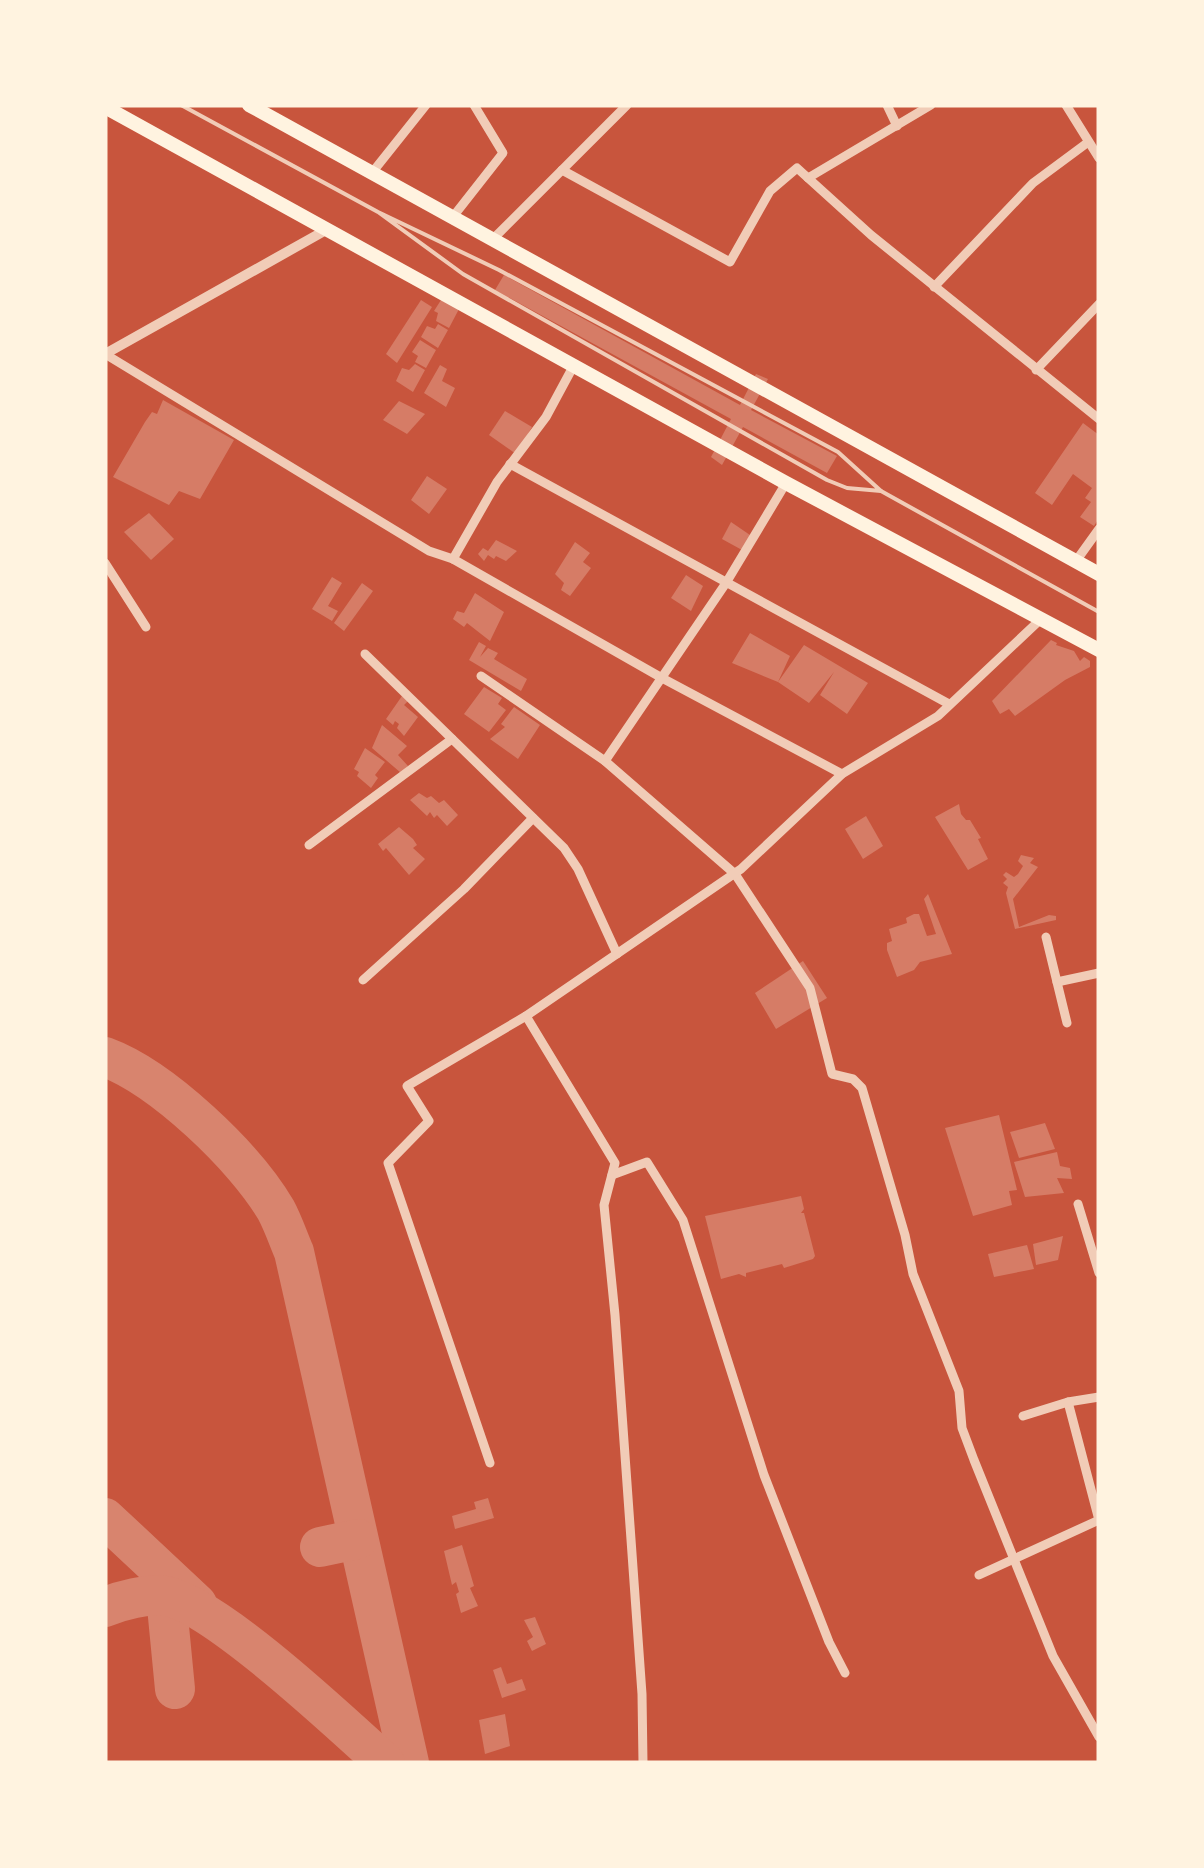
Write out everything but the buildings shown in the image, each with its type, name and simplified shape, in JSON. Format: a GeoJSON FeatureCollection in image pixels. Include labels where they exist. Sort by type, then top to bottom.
{"type":"FeatureCollection","features":[{"type":"Feature","properties":{"kind":"highway"},"geometry":{"type":"LineString","coordinates":[[249,105],[1099,574]]}},
{"type":"Feature","properties":{"kind":"highway"},"geometry":{"type":"LineString","coordinates":[[105,107],[786,483],[1099,650]]}},
{"type":"Feature","properties":{"kind":"street"},"geometry":{"type":"LineString","coordinates":[[371,174],[426,105]]}},
{"type":"Feature","properties":{"kind":"street"},"geometry":{"type":"LineString","coordinates":[[452,218],[503,153],[474,105]]}},
{"type":"Feature","properties":{"kind":"street"},"geometry":{"type":"LineString","coordinates":[[492,240],[627,105]]}},
{"type":"Feature","properties":{"kind":"street"},"geometry":{"type":"LineString","coordinates":[[888,105],[897,126]]}},
{"type":"Feature","properties":{"kind":"street"},"geometry":{"type":"LineString","coordinates":[[808,178],[931,105]]}},
{"type":"Feature","properties":{"kind":"street"},"geometry":{"type":"LineString","coordinates":[[1066,105],[1099,158]]}},
{"type":"Feature","properties":{"kind":"street"},"geometry":{"type":"LineString","coordinates":[[934,287],[1033,183],[1087,143]]}},
{"type":"Feature","properties":{"kind":"street"},"geometry":{"type":"LineString","coordinates":[[562,170],[730,262],[770,191],[796,168],[934,287],[1099,419]]}},
{"type":"Feature","properties":{"kind":"street"},"geometry":{"type":"LineString","coordinates":[[326,230],[105,354],[430,550],[453,559],[662,678],[842,774]]}},
{"type":"Feature","properties":{"kind":"street"},"geometry":{"type":"LineString","coordinates":[[1036,370],[1099,304]]}},
{"type":"Feature","properties":{"kind":"street"},"geometry":{"type":"LineString","coordinates":[[453,559],[510,464],[546,417],[574,365]]}},
{"type":"Feature","properties":{"kind":"street"},"geometry":{"type":"LineString","coordinates":[[510,464],[950,704]]}},
{"type":"Feature","properties":{"kind":"street"},"geometry":{"type":"LineString","coordinates":[[604,761],[726,582],[786,483]]}},
{"type":"Feature","properties":{"kind":"street"},"geometry":{"type":"LineString","coordinates":[[1076,561],[1099,528]]}},
{"type":"Feature","properties":{"kind":"street"},"geometry":{"type":"LineString","coordinates":[[105,563],[146,628]]}},
{"type":"Feature","properties":{"kind":"street"},"geometry":{"type":"LineString","coordinates":[[490,1463],[388,1163],[429,1121],[408,1086],[526,1016],[734,874],[842,774],[938,716],[1041,619]]}},
{"type":"Feature","properties":{"kind":"street"},"geometry":{"type":"LineString","coordinates":[[365,654],[564,848],[578,869],[616,954]]}},
{"type":"Feature","properties":{"kind":"street"},"geometry":{"type":"LineString","coordinates":[[482,676],[604,761],[734,874],[810,988],[832,1074],[853,1079],[862,1088],[913,1274],[960,1391],[962,1428],[1053,1656],[1099,1737]]}},
{"type":"Feature","properties":{"kind":"street"},"geometry":{"type":"LineString","coordinates":[[310,845],[452,739]]}},
{"type":"Feature","properties":{"kind":"street"},"geometry":{"type":"LineString","coordinates":[[362,980],[464,890],[533,818]]}},
{"type":"Feature","properties":{"kind":"street"},"geometry":{"type":"LineString","coordinates":[[1046,937],[1067,1023]]}},
{"type":"Feature","properties":{"kind":"street"},"geometry":{"type":"LineString","coordinates":[[1057,982],[1099,973]]}},
{"type":"Feature","properties":{"kind":"street"},"geometry":{"type":"LineString","coordinates":[[526,1016],[615,1163],[604,1205],[640,1654],[643,1763]]}},
{"type":"Feature","properties":{"kind":"street"},"geometry":{"type":"LineString","coordinates":[[612,1175],[647,1162],[683,1220],[764,1476],[844,1673]]}},
{"type":"Feature","properties":{"kind":"street"},"geometry":{"type":"LineString","coordinates":[[1078,1204],[1099,1273]]}},
{"type":"Feature","properties":{"kind":"street"},"geometry":{"type":"LineString","coordinates":[[1023,1416],[1068,1402],[1099,1398]]}},
{"type":"Feature","properties":{"kind":"street"},"geometry":{"type":"LineString","coordinates":[[979,1575],[1099,1520],[1068,1402]]}},
{"type":"Feature","properties":{"kind":"lane"},"geometry":{"type":"LineString","coordinates":[[181,105],[838,452],[882,491],[1099,612]]}},
{"type":"Feature","properties":{"kind":"lane"},"geometry":{"type":"LineString","coordinates":[[378,212],[462,274],[827,480],[847,488],[882,491]]}},
{"type":"Feature","properties":{"kind":"taxiway"},"geometry":{"type":"LineString","coordinates":[[105,1057],[151,1082],[200,1122],[262,1189],[283,1225],[294,1252],[409,1763]]}},
{"type":"Feature","properties":{"kind":"taxiway"},"geometry":{"type":"LineString","coordinates":[[105,1518],[197,1604]]}},
{"type":"Feature","properties":{"kind":"taxiway"},"geometry":{"type":"LineString","coordinates":[[320,1547],[358,1539]]}},
{"type":"Feature","properties":{"kind":"taxiway"},"geometry":{"type":"LineString","coordinates":[[105,1607],[150,1596],[165,1596],[187,1604],[278,1668],[385,1763]]}},
{"type":"Feature","properties":{"kind":"taxiway"},"geometry":{"type":"LineString","coordinates":[[166,1596],[175,1689]]}}]}
